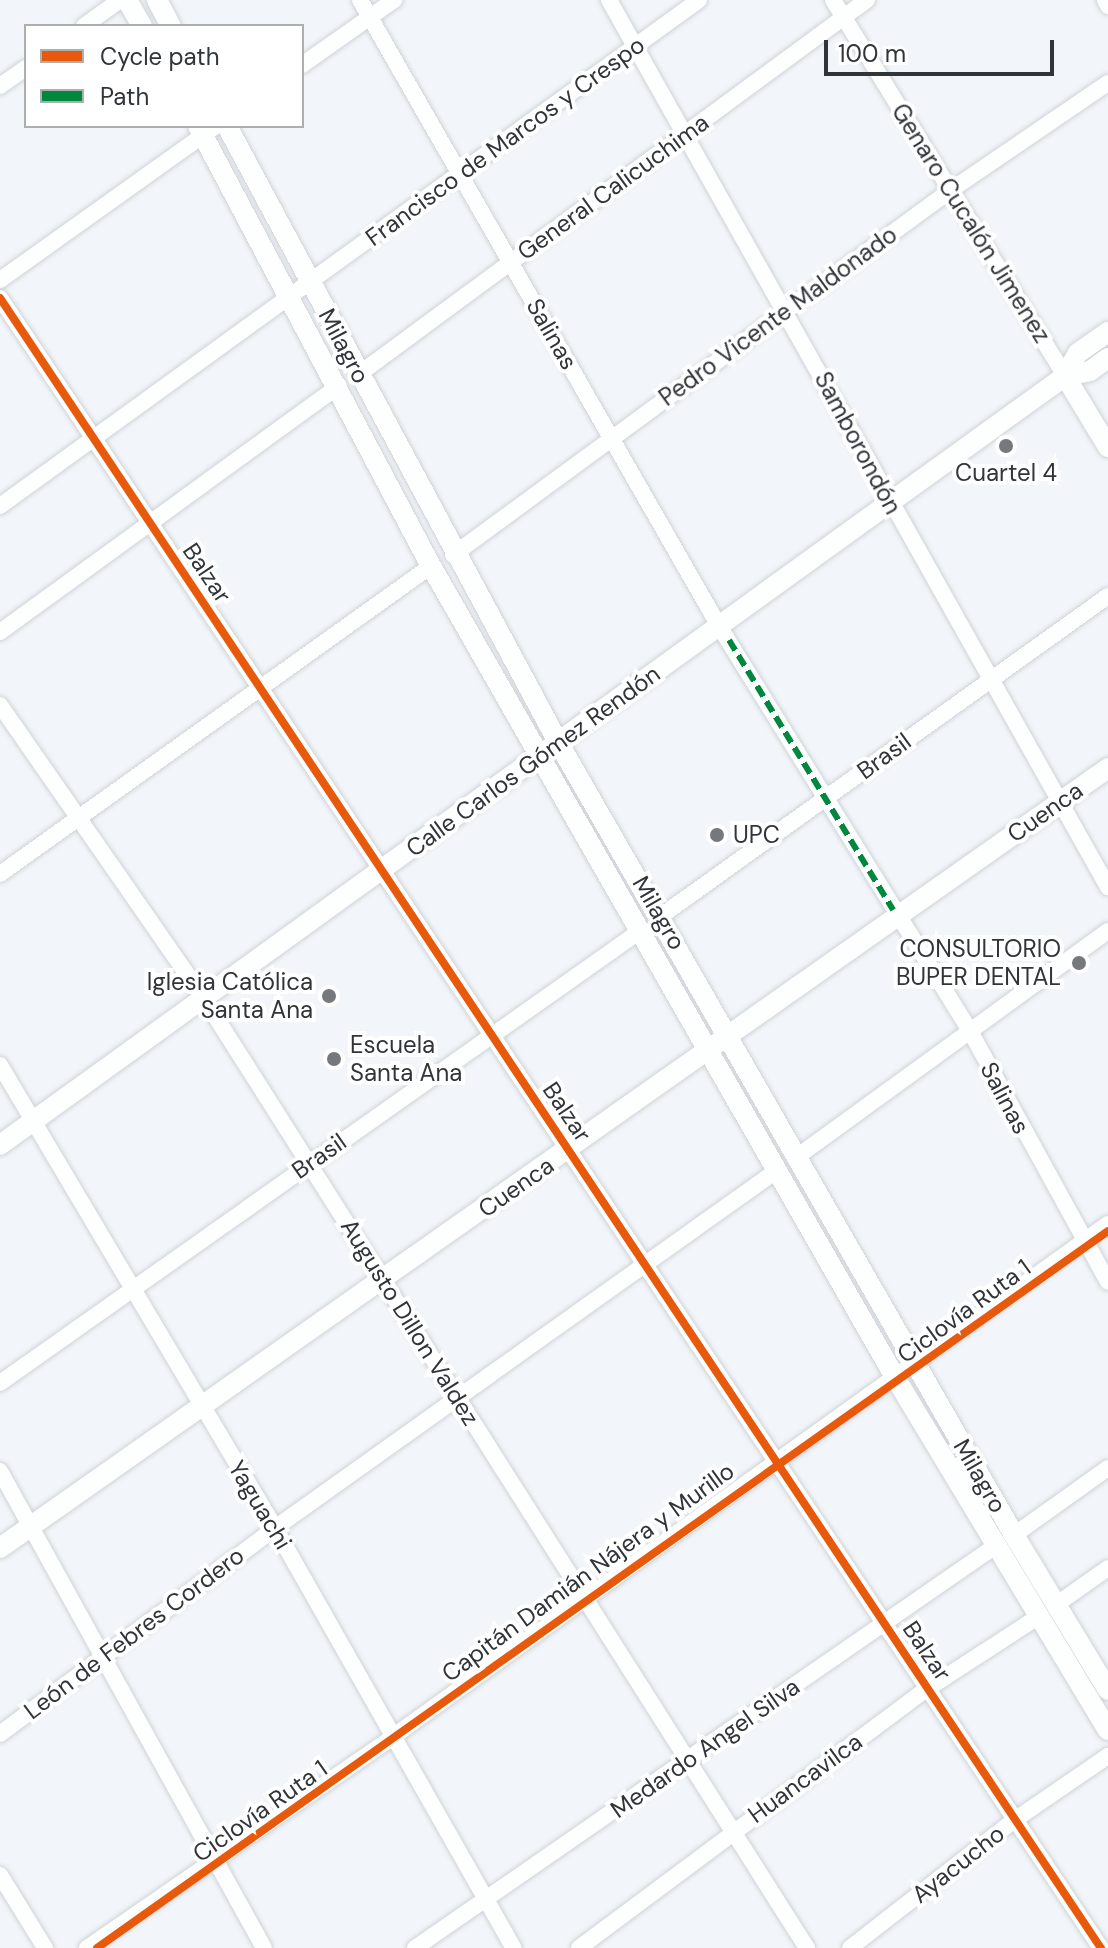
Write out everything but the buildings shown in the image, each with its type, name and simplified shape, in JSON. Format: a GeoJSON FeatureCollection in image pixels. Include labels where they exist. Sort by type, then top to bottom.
{"type":"FeatureCollection","features":[{"type":"Feature","properties":{"kind":"main road"},"geometry":{"type":"LineString","coordinates":[[127,0],[141,24]]}},
{"type":"Feature","properties":{"kind":"main road"},"geometry":{"type":"LineString","coordinates":[[157,0],[170,24]]}},
{"type":"Feature","properties":{"kind":"main road","name":"Milagro"},"geometry":{"type":"LineString","coordinates":[[228,128],[453,555],[558,742],[661,916],[1014,1535],[1108,1690]]}},
{"type":"Feature","properties":{"kind":"main road","name":"Milagro"},"geometry":{"type":"LineString","coordinates":[[206,129],[431,566],[896,1379],[994,1547],[1108,1730]]}},
{"type":"Feature","properties":{"kind":"main road","name":"Calle Carlos Gómez Rendón"},"geometry":{"type":"LineString","coordinates":[[1065,376],[1078,353],[1108,332]]}},
{"type":"Feature","properties":{"kind":"main road","name":"Calle Carlos Gómez Rendón"},"geometry":{"type":"LineString","coordinates":[[0,1145],[558,742],[724,633],[889,503],[1065,376],[1090,371],[1108,358]]}},
{"type":"Feature","properties":{"kind":"main road","name":"Genaro Cucalón Jimenez"},"geometry":{"type":"LineString","coordinates":[[1065,376],[1108,447]]}},
{"type":"Feature","properties":{"kind":"main road","name":"Cuenca"},"geometry":{"type":"LineString","coordinates":[[0,1548],[708,1052],[896,913],[1108,768]]}},
{"type":"Feature","properties":{"kind":"street"},"geometry":{"type":"LineString","coordinates":[[87,24],[120,0]]}},
{"type":"Feature","properties":{"kind":"street","name":"Salinas"},"geometry":{"type":"LineString","coordinates":[[360,0],[724,633],[970,1031],[1108,1282]]}},
{"type":"Feature","properties":{"kind":"street"},"geometry":{"type":"LineString","coordinates":[[304,64],[394,0]]}},
{"type":"Feature","properties":{"kind":"street","name":"Samborondón"},"geometry":{"type":"LineString","coordinates":[[609,0],[787,309],[889,503],[1108,887]]}},
{"type":"Feature","properties":{"kind":"street","name":"Francisco de Marcos y Crespo"},"geometry":{"type":"LineString","coordinates":[[292,295],[699,0]]}},
{"type":"Feature","properties":{"kind":"street","name":"Genaro Cucalón Jimenez"},"geometry":{"type":"LineString","coordinates":[[833,0],[1065,376]]}},
{"type":"Feature","properties":{"kind":"street","name":"General Calicuchima"},"geometry":{"type":"LineString","coordinates":[[359,374],[867,0]]}},
{"type":"Feature","properties":{"kind":"street"},"geometry":{"type":"LineString","coordinates":[[1105,0],[1108,6]]}},
{"type":"Feature","properties":{"kind":"street"},"geometry":{"type":"LineString","coordinates":[[0,86],[24,69]]}},
{"type":"Feature","properties":{"kind":"street","name":"Pedro Vicente Maldonado"},"geometry":{"type":"LineString","coordinates":[[453,555],[951,190],[1108,83]]}},
{"type":"Feature","properties":{"kind":"street"},"geometry":{"type":"LineString","coordinates":[[0,280],[206,129]]}},
{"type":"Feature","properties":{"kind":"street"},"geometry":{"type":"LineString","coordinates":[[0,506],[292,295]]}},
{"type":"Feature","properties":{"kind":"street","name":"Balzar"},"geometry":{"type":"LineString","coordinates":[[0,298],[647,1265],[775,1464],[1101,1948]]}},
{"type":"Feature","properties":{"kind":"street"},"geometry":{"type":"LineString","coordinates":[[0,632],[339,386]]}},
{"type":"Feature","properties":{"kind":"street"},"geometry":{"type":"LineString","coordinates":[[0,874],[431,566]]}},
{"type":"Feature","properties":{"kind":"street","name":"Brasil"},"geometry":{"type":"LineString","coordinates":[[661,916],[1108,596]]}},
{"type":"Feature","properties":{"kind":"street","name":"Augusto Dillon Valdez"},"geometry":{"type":"LineString","coordinates":[[0,705],[203,997],[308,1164],[385,1278],[807,1948]]}},
{"type":"Feature","properties":{"kind":"street","name":"Brasil"},"geometry":{"type":"LineString","coordinates":[[0,1383],[640,931]]}},
{"type":"Feature","properties":{"kind":"street"},"geometry":{"type":"LineString","coordinates":[[798,1156],[1108,931]]}},
{"type":"Feature","properties":{"kind":"street","name":"Yaguachi"},"geometry":{"type":"LineString","coordinates":[[0,1065],[275,1528],[391,1738],[514,1948]]}},
{"type":"Feature","properties":{"kind":"street","name":"León de Febres Cordero"},"geometry":{"type":"LineString","coordinates":[[0,1734],[275,1528],[460,1400],[776,1171]]}},
{"type":"Feature","properties":{"kind":"street","name":"Capitán Damián Nájera y Murillo"},"geometry":{"type":"LineString","coordinates":[[87,1948],[391,1738],[896,1379],[1108,1224]]}},
{"type":"Feature","properties":{"kind":"street"},"geometry":{"type":"LineString","coordinates":[[1014,1535],[1108,1468]]}},
{"type":"Feature","properties":{"kind":"street"},"geometry":{"type":"LineString","coordinates":[[0,1471],[264,1948]]}},
{"type":"Feature","properties":{"kind":"street","name":"Medardo Angel Silva"},"geometry":{"type":"LineString","coordinates":[[415,1948],[994,1547]]}},
{"type":"Feature","properties":{"kind":"street"},"geometry":{"type":"LineString","coordinates":[[1057,1604],[1108,1568]]}},
{"type":"Feature","properties":{"kind":"street","name":"Huancavilca"},"geometry":{"type":"LineString","coordinates":[[579,1948],[927,1689],[1038,1617]]}},
{"type":"Feature","properties":{"kind":"street","name":"Ayacucho"},"geometry":{"type":"LineString","coordinates":[[850,1948],[1016,1819],[1108,1756]]}},
{"type":"Feature","properties":{"kind":"street"},"geometry":{"type":"LineString","coordinates":[[0,1875],[45,1948]]}},
{"type":"Feature","properties":{"kind":"marked path"},"geometry":{"type":"LineString","coordinates":[[729,640],[893,910]]}},
{"type":"Feature","properties":{"kind":"cycle path"},"geometry":{"type":"LineString","coordinates":[[0,298],[1101,1948]]}},
{"type":"Feature","properties":{"kind":"cycle path","name":"Ciclovía Ruta 1"},"geometry":{"type":"LineString","coordinates":[[97,1948],[1108,1231]]}},
{"type":"Feature","properties":{"kind":"place","name":"Cuartel 4"},"geometry":{"type":"Point","coordinates":[1006,446]}},
{"type":"Feature","properties":{"kind":"place","name":"UPC"},"geometry":{"type":"Point","coordinates":[717,835]}},
{"type":"Feature","properties":{"kind":"place","name":"CONSULTORIO BUPER DENTAL"},"geometry":{"type":"Point","coordinates":[1079,963]}},
{"type":"Feature","properties":{"kind":"place","name":"Iglesia Católica Santa Ana"},"geometry":{"type":"Point","coordinates":[329,996]}},
{"type":"Feature","properties":{"kind":"place","name":"Escuela Santa Ana"},"geometry":{"type":"Point","coordinates":[334,1059]}}]}
